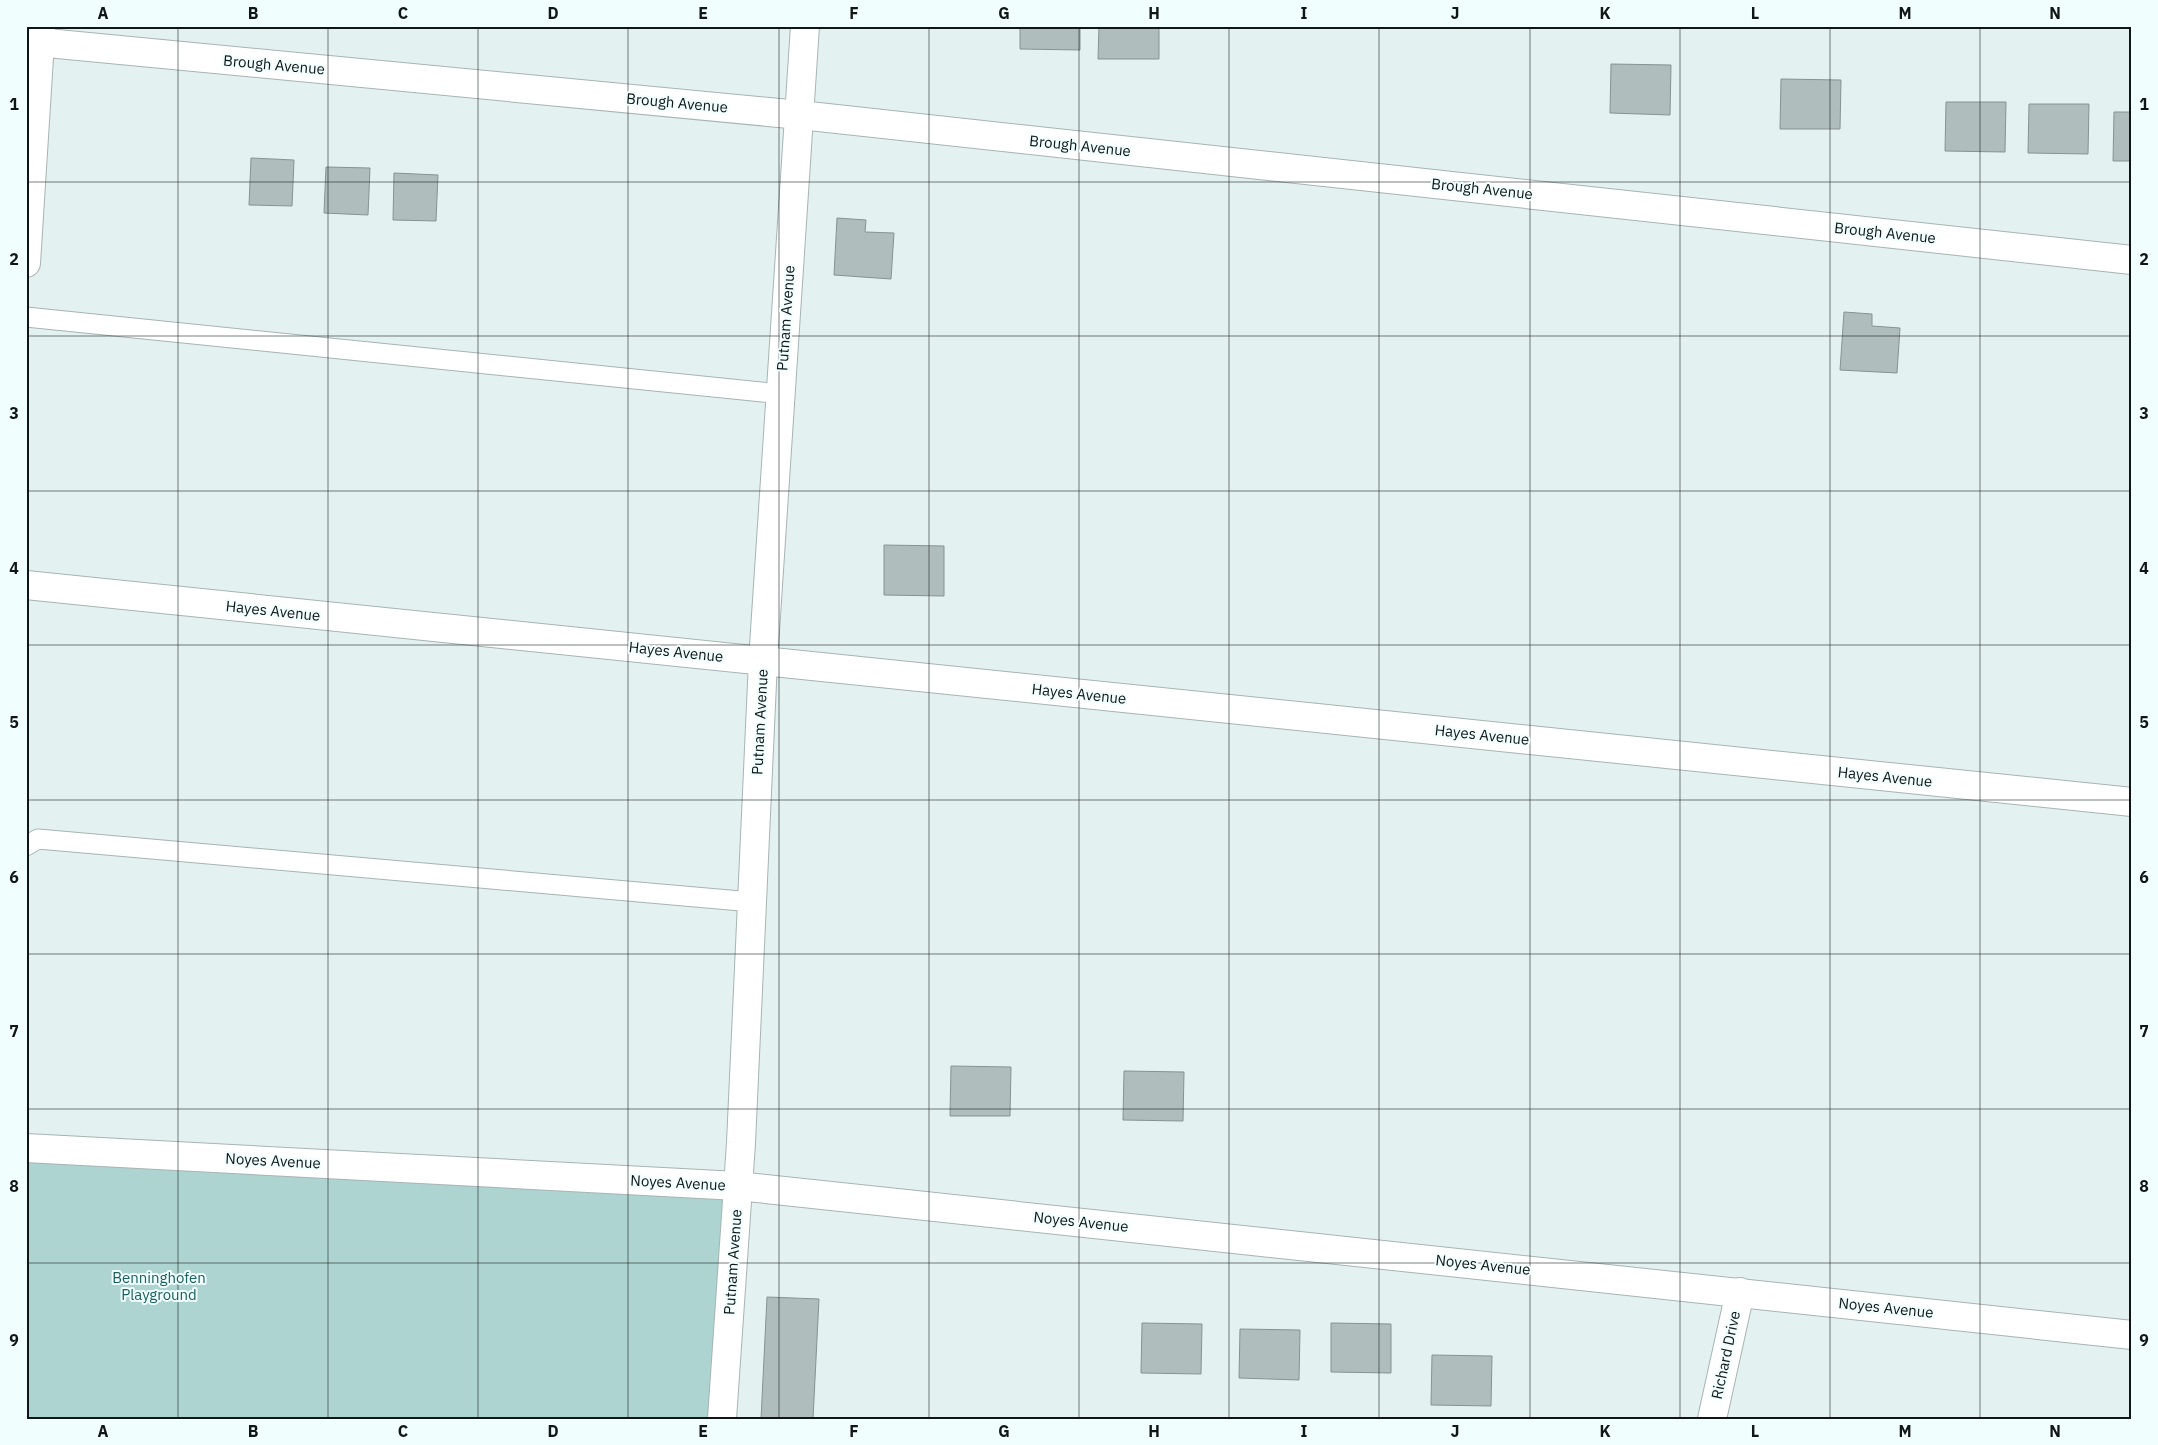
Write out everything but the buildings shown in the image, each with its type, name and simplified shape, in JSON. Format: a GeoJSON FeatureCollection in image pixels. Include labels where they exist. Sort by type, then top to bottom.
{"type":"FeatureCollection","features":[{"type":"Feature","properties":{"kind":"street","name":"Putnam Avenue"},"geometry":{"type":"LineString","coordinates":[[722,1419],[738,1186],[763,661],[805,26]]}},
{"type":"Feature","properties":{"kind":"street","name":"Brough Avenue"},"geometry":{"type":"LineString","coordinates":[[36,37],[800,115],[2132,260]]}},
{"type":"Feature","properties":{"kind":"street"},"geometry":{"type":"LineString","coordinates":[[26,263],[36,37]]}},
{"type":"Feature","properties":{"kind":"street","name":"Hayes Avenue"},"geometry":{"type":"LineString","coordinates":[[26,585],[2132,802]]}},
{"type":"Feature","properties":{"kind":"street","name":"Noyes Avenue"},"geometry":{"type":"LineString","coordinates":[[26,1148],[738,1186],[2132,1335]]}},
{"type":"Feature","properties":{"kind":"street","name":"Richard Drive"},"geometry":{"type":"LineString","coordinates":[[1712,1419],[1740,1292]]}},
{"type":"Feature","properties":{"kind":"lane"},"geometry":{"type":"LineString","coordinates":[[26,317],[781,394]]}},
{"type":"Feature","properties":{"kind":"lane"},"geometry":{"type":"LineString","coordinates":[[26,846],[38,839],[752,902]]}},
{"type":"Feature","properties":{"kind":"green space","name":"Benninghofen Playground"},"geometry":{"type":"Polygon","coordinates":[[[26,1148],[738,1186],[722,1419],[26,1419],[26,1148]]]}}]}
